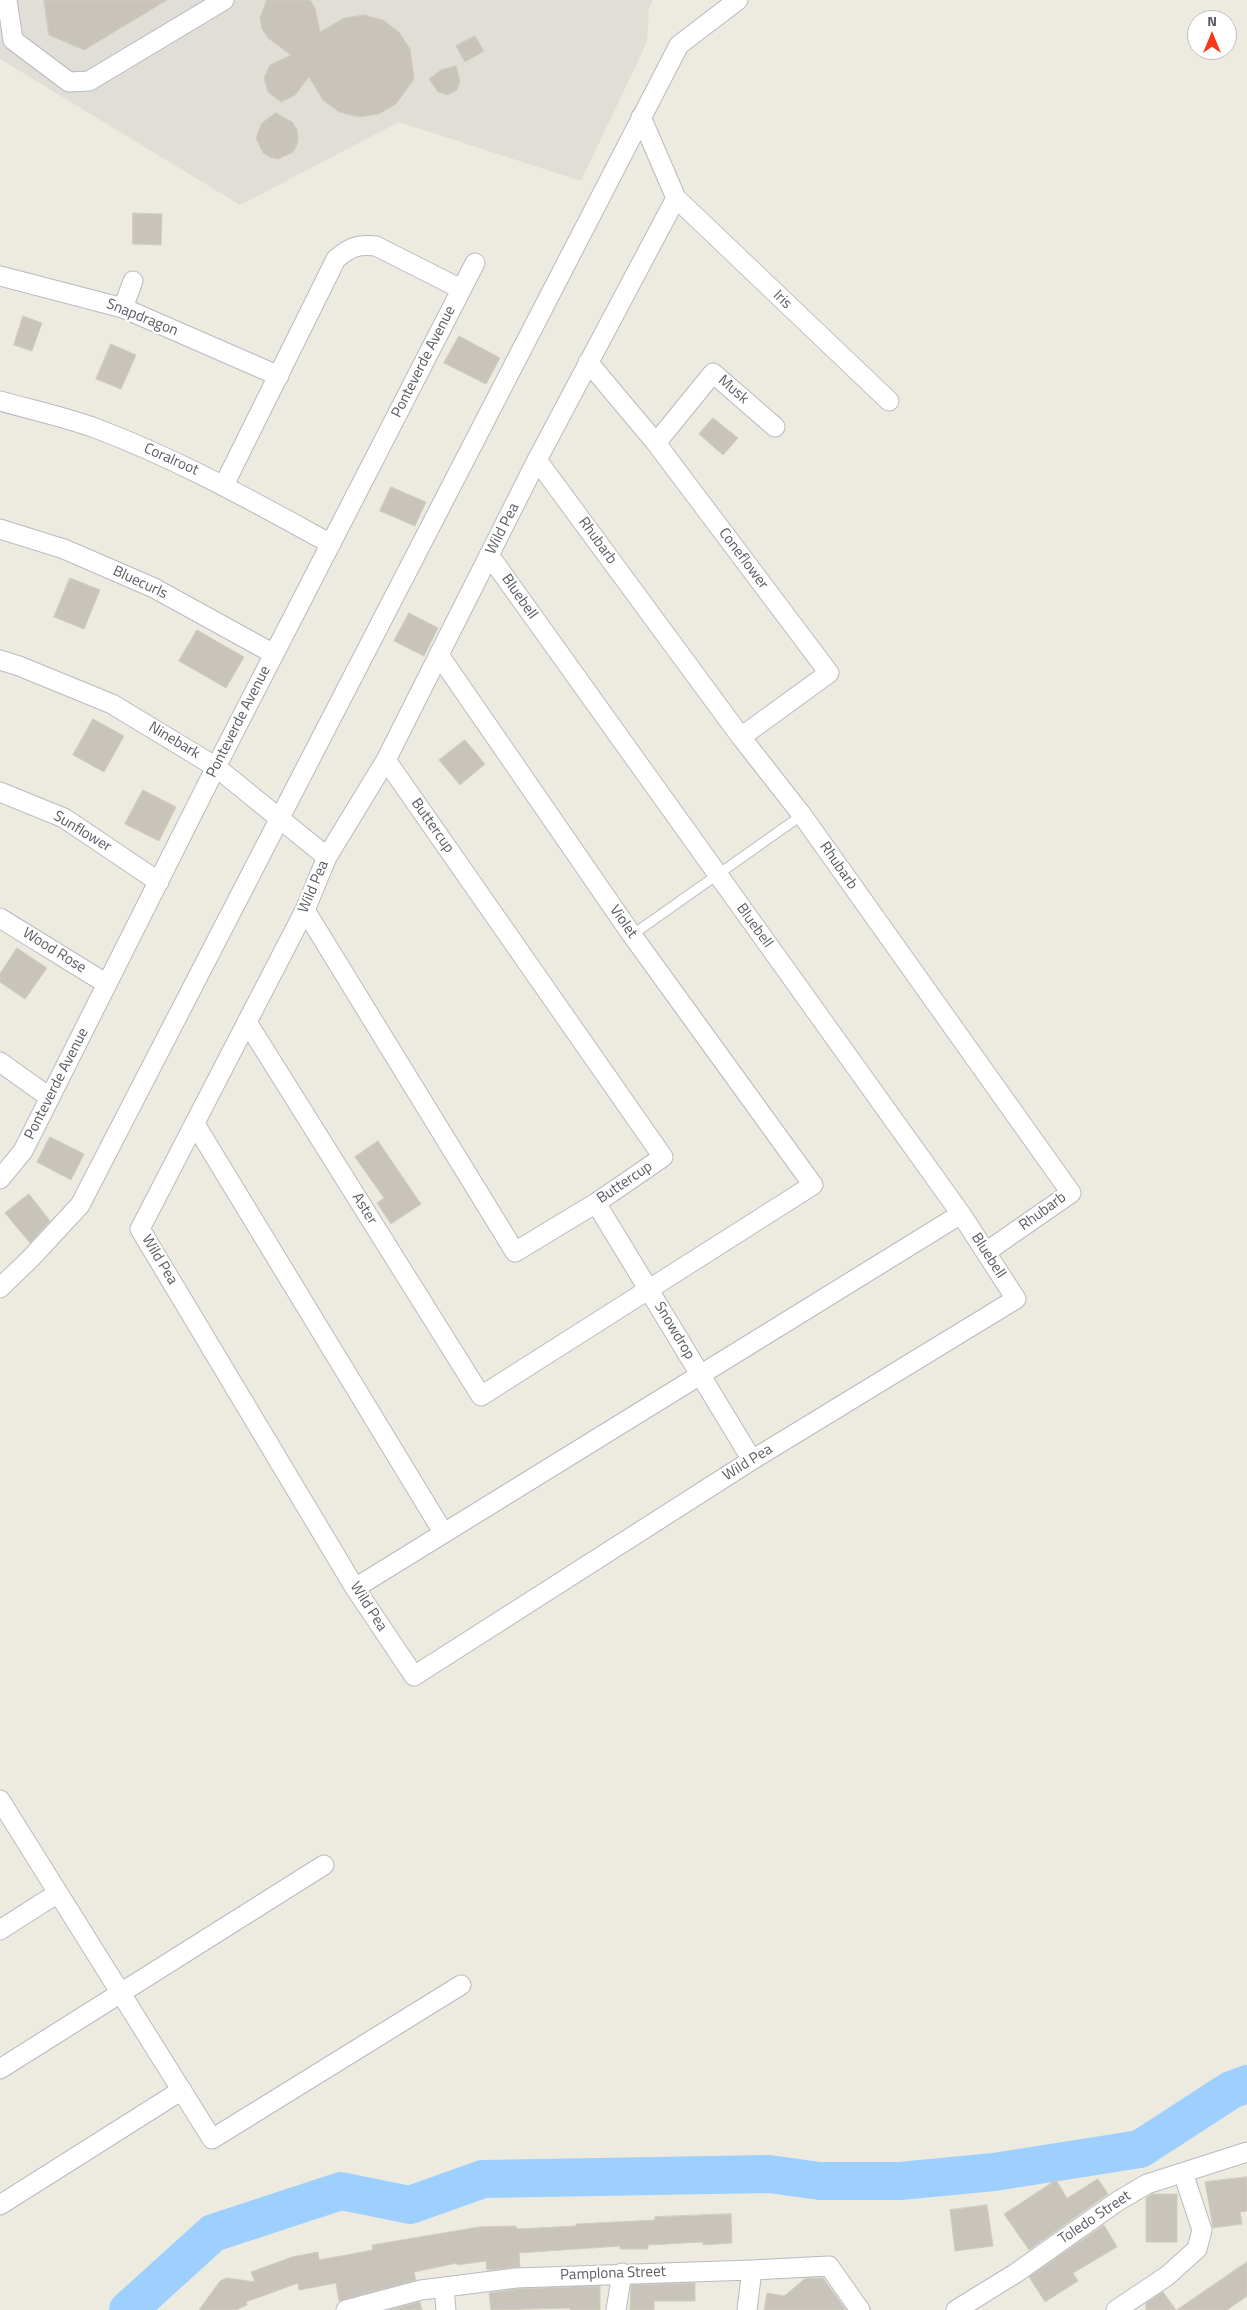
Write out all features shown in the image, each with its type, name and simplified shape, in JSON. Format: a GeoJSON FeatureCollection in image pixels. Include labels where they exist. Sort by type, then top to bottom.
{"type":"FeatureCollection","features":[{"type":"Feature","properties":{"kind":"street"},"geometry":{"type":"LineString","coordinates":[[7,0],[13,40],[70,82],[89,81],[224,0]]}},
{"type":"Feature","properties":{"kind":"street"},"geometry":{"type":"LineString","coordinates":[[0,1288],[31,1258],[80,1205],[679,45],[738,0]]}},
{"type":"Feature","properties":{"kind":"street"},"geometry":{"type":"LineString","coordinates":[[641,117],[676,198]]}},
{"type":"Feature","properties":{"kind":"street","name":"Wild Pea"},"geometry":{"type":"LineString","coordinates":[[676,198],[537,460],[386,760],[327,857],[305,910],[140,1229],[355,1588],[414,1676],[752,1460],[1016,1299]]}},
{"type":"Feature","properties":{"kind":"street","name":"Iris"},"geometry":{"type":"LineString","coordinates":[[676,198],[889,401]]}},
{"type":"Feature","properties":{"kind":"street"},"geometry":{"type":"LineString","coordinates":[[224,485],[336,258],[350,247],[362,244],[376,246],[461,289]]}},
{"type":"Feature","properties":{"kind":"street","name":"Ponteverde Avenue"},"geometry":{"type":"LineString","coordinates":[[0,1179],[23,1151],[216,767],[475,263]]}},
{"type":"Feature","properties":{"kind":"street","name":"Snapdragon"},"geometry":{"type":"LineString","coordinates":[[0,276],[33,283],[123,308],[279,376]]}},
{"type":"Feature","properties":{"kind":"street"},"geometry":{"type":"LineString","coordinates":[[123,308],[133,281]]}},
{"type":"Feature","properties":{"kind":"street","name":"Coneflower"},"geometry":{"type":"LineString","coordinates":[[588,362],[656,443],[828,674],[741,737]]}},
{"type":"Feature","properties":{"kind":"street","name":"Musk"},"geometry":{"type":"LineString","coordinates":[[656,443],[713,373],[775,428]]}},
{"type":"Feature","properties":{"kind":"street","name":"Coralroot"},"geometry":{"type":"LineString","coordinates":[[0,401],[94,428],[163,456],[224,485],[331,544]]}},
{"type":"Feature","properties":{"kind":"street","name":"Rhubarb"},"geometry":{"type":"LineString","coordinates":[[537,460],[741,737],[802,814],[1071,1193],[986,1252]]}},
{"type":"Feature","properties":{"kind":"street","name":"Bluecurls"},"geometry":{"type":"LineString","coordinates":[[0,529],[64,549],[154,588],[274,654]]}},
{"type":"Feature","properties":{"kind":"street","name":"Bluebell"},"geometry":{"type":"LineString","coordinates":[[489,556],[961,1214],[1016,1299]]}},
{"type":"Feature","properties":{"kind":"street","name":"Violet"},"geometry":{"type":"LineString","coordinates":[[439,655],[632,935],[813,1185],[650,1290]]}},
{"type":"Feature","properties":{"kind":"street","name":"Ninebark"},"geometry":{"type":"LineString","coordinates":[[0,660],[112,704],[216,767],[327,857]]}},
{"type":"Feature","properties":{"kind":"street","name":"Buttercup"},"geometry":{"type":"LineString","coordinates":[[305,910],[515,1252],[596,1203],[663,1157],[386,760]]}},
{"type":"Feature","properties":{"kind":"street","name":"Sunflower"},"geometry":{"type":"LineString","coordinates":[[0,792],[64,818],[159,882]]}},
{"type":"Feature","properties":{"kind":"street","name":"Wood Rose"},"geometry":{"type":"LineString","coordinates":[[0,918],[107,984]]}},
{"type":"Feature","properties":{"kind":"street","name":"Aster"},"geometry":{"type":"LineString","coordinates":[[247,1022],[481,1396],[650,1290]]}},
{"type":"Feature","properties":{"kind":"street"},"geometry":{"type":"LineString","coordinates":[[0,1062],[49,1097]]}},
{"type":"Feature","properties":{"kind":"street"},"geometry":{"type":"LineString","coordinates":[[195,1124],[443,1532]]}},
{"type":"Feature","properties":{"kind":"street","name":"Snowdrop"},"geometry":{"type":"LineString","coordinates":[[596,1203],[752,1460]]}},
{"type":"Feature","properties":{"kind":"street"},"geometry":{"type":"LineString","coordinates":[[355,1588],[961,1214]]}},
{"type":"Feature","properties":{"kind":"street"},"geometry":{"type":"LineString","coordinates":[[3,1810],[58,1893],[212,2139],[461,1984]]}},
{"type":"Feature","properties":{"kind":"street"},"geometry":{"type":"LineString","coordinates":[[0,2069],[324,1865]]}},
{"type":"Feature","properties":{"kind":"street"},"geometry":{"type":"LineString","coordinates":[[0,1930],[58,1893]]}},
{"type":"Feature","properties":{"kind":"street"},"geometry":{"type":"LineString","coordinates":[[0,2205],[182,2090]]}},
{"type":"Feature","properties":{"kind":"street","name":"Toledo Street"},"geometry":{"type":"LineString","coordinates":[[956,2310],[1016,2273],[1147,2184],[1247,2152]]}},
{"type":"Feature","properties":{"kind":"street"},"geometry":{"type":"LineString","coordinates":[[1116,2310],[1167,2276],[1197,2249],[1202,2230],[1183,2173]]}},
{"type":"Feature","properties":{"kind":"street","name":"Pamplona Street"},"geometry":{"type":"LineString","coordinates":[[346,2310],[421,2290],[516,2278],[829,2266],[860,2310]]}},
{"type":"Feature","properties":{"kind":"street"},"geometry":{"type":"LineString","coordinates":[[748,2310],[752,2270]]}},
{"type":"Feature","properties":{"kind":"street"},"geometry":{"type":"LineString","coordinates":[[616,2310],[622,2273]]}},
{"type":"Feature","properties":{"kind":"street"},"geometry":{"type":"LineString","coordinates":[[444,2287],[446,2310]]}},
{"type":"Feature","properties":{"kind":"lane"},"geometry":{"type":"LineString","coordinates":[[632,935],[802,814]]}},
{"type":"Feature","properties":{"kind":"shaded area"},"geometry":{"type":"Polygon","coordinates":[[[0,0],[653,0],[649,8],[647,42],[581,181],[399,122],[240,205],[0,59],[0,0]]]}},
{"type":"Feature","properties":{"kind":"building"},"geometry":{"type":"Polygon","coordinates":[[[44,0],[167,0],[84,50],[49,35],[44,0]]]}},
{"type":"Feature","properties":{"kind":"building"},"geometry":{"type":"Polygon","coordinates":[[[267,0],[310,0],[315,8],[320,32],[344,18],[364,15],[383,20],[399,32],[410,49],[414,79],[396,104],[379,114],[359,117],[339,112],[323,100],[309,77],[295,95],[281,102],[268,92],[264,78],[270,65],[291,55],[268,38],[262,29],[260,18],[267,0]]]}},
{"type":"Feature","properties":{"kind":"building"},"geometry":{"type":"Polygon","coordinates":[[[475,36],[484,51],[465,62],[456,46],[475,36]]]}},
{"type":"Feature","properties":{"kind":"building"},"geometry":{"type":"Polygon","coordinates":[[[456,66],[460,81],[457,90],[448,95],[438,92],[429,79],[441,70],[456,66]]]}},
{"type":"Feature","properties":{"kind":"building"},"geometry":{"type":"Polygon","coordinates":[[[276,113],[292,122],[297,129],[298,137],[297,145],[293,152],[278,159],[263,153],[256,138],[262,123],[276,113]]]}},
{"type":"Feature","properties":{"kind":"building"},"geometry":{"type":"Polygon","coordinates":[[[133,213],[162,214],[161,245],[133,244],[133,213]]]}},
{"type":"Feature","properties":{"kind":"building"},"geometry":{"type":"Polygon","coordinates":[[[23,316],[42,323],[32,351],[14,345],[23,316]]]}},
{"type":"Feature","properties":{"kind":"building"},"geometry":{"type":"Polygon","coordinates":[[[459,336],[500,358],[486,384],[444,363],[459,336]]]}},
{"type":"Feature","properties":{"kind":"building"},"geometry":{"type":"Polygon","coordinates":[[[111,344],[136,355],[121,389],[96,379],[111,344]]]}},
{"type":"Feature","properties":{"kind":"building"},"geometry":{"type":"Polygon","coordinates":[[[713,418],[738,438],[723,455],[699,434],[713,418]]]}},
{"type":"Feature","properties":{"kind":"building"},"geometry":{"type":"Polygon","coordinates":[[[391,487],[426,502],[415,526],[380,511],[391,487]]]}},
{"type":"Feature","properties":{"kind":"building"},"geometry":{"type":"Polygon","coordinates":[[[70,578],[100,590],[84,629],[54,617],[70,578]]]}},
{"type":"Feature","properties":{"kind":"building"},"geometry":{"type":"Polygon","coordinates":[[[409,613],[438,628],[424,656],[394,641],[409,613]]]}},
{"type":"Feature","properties":{"kind":"building"},"geometry":{"type":"Polygon","coordinates":[[[197,630],[244,657],[226,688],[179,661],[197,630]]]}},
{"type":"Feature","properties":{"kind":"building"},"geometry":{"type":"Polygon","coordinates":[[[93,719],[124,736],[104,772],[73,755],[93,719]]]}},
{"type":"Feature","properties":{"kind":"building"},"geometry":{"type":"Polygon","coordinates":[[[465,740],[485,764],[460,785],[439,760],[465,740]]]}},
{"type":"Feature","properties":{"kind":"building"},"geometry":{"type":"Polygon","coordinates":[[[143,790],[176,807],[159,841],[125,824],[143,790]]]}},
{"type":"Feature","properties":{"kind":"building"},"geometry":{"type":"Polygon","coordinates":[[[17,948],[47,968],[25,999],[0,982],[0,974],[17,948]]]}},
{"type":"Feature","properties":{"kind":"building"},"geometry":{"type":"Polygon","coordinates":[[[50,1137],[84,1154],[71,1180],[37,1162],[50,1137]]]}},
{"type":"Feature","properties":{"kind":"building"},"geometry":{"type":"Polygon","coordinates":[[[378,1141],[421,1204],[391,1224],[377,1203],[384,1198],[355,1157],[378,1141]]]}},
{"type":"Feature","properties":{"kind":"building"},"geometry":{"type":"Polygon","coordinates":[[[29,1194],[50,1221],[30,1243],[5,1213],[29,1194]]]}},
{"type":"Feature","properties":{"kind":"building"},"geometry":{"type":"Polygon","coordinates":[[[1247,2177],[1247,2211],[1240,2212],[1242,2224],[1213,2228],[1205,2182],[1247,2177]]]}},
{"type":"Feature","properties":{"kind":"building"},"geometry":{"type":"Polygon","coordinates":[[[1098,2179],[1108,2194],[1029,2250],[1004,2214],[1056,2180],[1067,2198],[1098,2179]]]}},
{"type":"Feature","properties":{"kind":"building"},"geometry":{"type":"Polygon","coordinates":[[[1152,2194],[1177,2194],[1177,2242],[1146,2242],[1146,2198],[1152,2194]]]}},
{"type":"Feature","properties":{"kind":"building"},"geometry":{"type":"Polygon","coordinates":[[[987,2205],[993,2246],[955,2251],[950,2210],[987,2205]]]}},
{"type":"Feature","properties":{"kind":"building"},"geometry":{"type":"Polygon","coordinates":[[[731,2214],[732,2243],[703,2245],[703,2242],[648,2245],[648,2249],[620,2249],[620,2246],[519,2253],[520,2267],[487,2270],[486,2261],[457,2265],[457,2263],[414,2272],[416,2280],[339,2301],[336,2283],[299,2290],[298,2283],[246,2302],[247,2305],[236,2310],[199,2310],[220,2281],[227,2278],[255,2282],[251,2272],[292,2257],[318,2252],[319,2260],[373,2250],[372,2245],[479,2227],[516,2226],[517,2229],[576,2226],[576,2224],[655,2220],[655,2217],[731,2214]]]}},
{"type":"Feature","properties":{"kind":"building"},"geometry":{"type":"Polygon","coordinates":[[[1104,2225],[1117,2247],[1073,2273],[1078,2281],[1045,2302],[1029,2277],[1104,2225]]]}},
{"type":"Feature","properties":{"kind":"building"},"geometry":{"type":"Polygon","coordinates":[[[1247,2262],[1247,2296],[1227,2310],[1177,2310],[1247,2262]]]}},
{"type":"Feature","properties":{"kind":"building"},"geometry":{"type":"Polygon","coordinates":[[[806,2278],[823,2278],[846,2310],[764,2310],[767,2293],[784,2296],[806,2278]]]}},
{"type":"Feature","properties":{"kind":"building"},"geometry":{"type":"Polygon","coordinates":[[[695,2283],[695,2301],[654,2301],[654,2310],[630,2310],[631,2285],[695,2283]]]}},
{"type":"Feature","properties":{"kind":"building"},"geometry":{"type":"Polygon","coordinates":[[[600,2286],[600,2310],[570,2310],[570,2308],[491,2310],[489,2293],[517,2289],[600,2286]]]}},
{"type":"Feature","properties":{"kind":"building"},"geometry":{"type":"Polygon","coordinates":[[[1163,2292],[1176,2310],[1146,2310],[1146,2303],[1163,2292]]]}},
{"type":"Feature","properties":{"kind":"building"},"geometry":{"type":"Polygon","coordinates":[[[420,2302],[422,2310],[390,2310],[420,2302]]]}},
{"type":"Feature","properties":{"kind":"waterway"},"geometry":{"type":"LineString","coordinates":[[128,2310],[213,2233],[341,2191],[410,2205],[483,2179],[769,2174],[820,2181],[900,2181],[994,2172],[1140,2149],[1231,2090],[1247,2084]]}}]}
